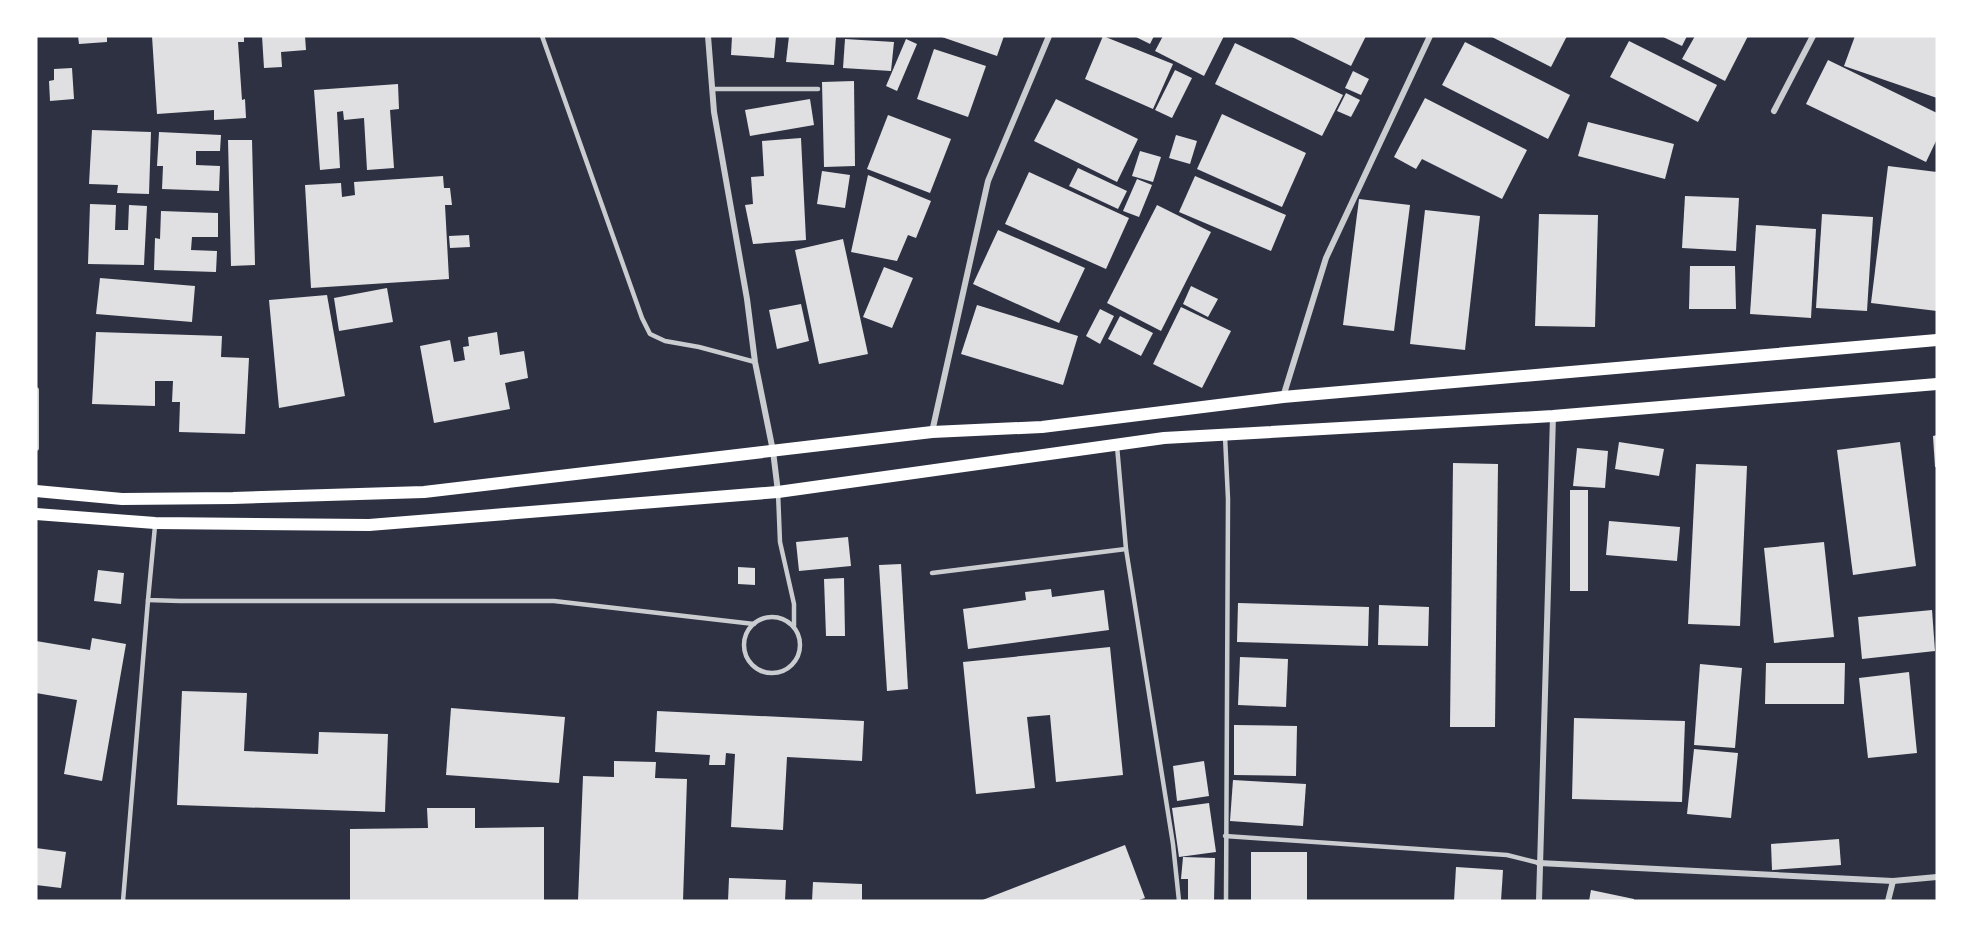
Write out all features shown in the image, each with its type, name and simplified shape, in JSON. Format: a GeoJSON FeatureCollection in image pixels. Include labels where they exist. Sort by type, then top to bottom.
{"type":"FeatureCollection","features":[{"type":"Feature","properties":{"kind":"main road"},"geometry":{"type":"LineString","coordinates":[[36,491],[122,499],[424,492],[932,432],[1042,427],[1283,397],[1937,340]]}},
{"type":"Feature","properties":{"kind":"main road"},"geometry":{"type":"LineString","coordinates":[[36,514],[155,523],[369,525],[778,492],[1164,438],[1553,416],[1937,384]]}},
{"type":"Feature","properties":{"kind":"street"},"geometry":{"type":"LineString","coordinates":[[708,36],[714,112],[747,299],[755,362],[773,451],[778,492]]}},
{"type":"Feature","properties":{"kind":"street"},"geometry":{"type":"LineString","coordinates":[[932,432],[988,181],[1049,36]]}},
{"type":"Feature","properties":{"kind":"street"},"geometry":{"type":"LineString","coordinates":[[1283,397],[1326,258],[1430,36]]}},
{"type":"Feature","properties":{"kind":"street"},"geometry":{"type":"LineString","coordinates":[[1774,111],[1813,36]]}},
{"type":"Feature","properties":{"kind":"street"},"geometry":{"type":"LineString","coordinates":[[36,390],[36,448]]}},
{"type":"Feature","properties":{"kind":"street"},"geometry":{"type":"LineString","coordinates":[[1539,901],[1553,416]]}},
{"type":"Feature","properties":{"kind":"street"},"geometry":{"type":"LineString","coordinates":[[1539,863],[1893,881],[1937,877]]}},
{"type":"Feature","properties":{"kind":"street"},"geometry":{"type":"LineString","coordinates":[[1888,901],[1893,881]]}},
{"type":"Feature","properties":{"kind":"lane"},"geometry":{"type":"LineString","coordinates":[[542,36],[642,318],[650,334],[665,341],[699,347],[755,362]]}},
{"type":"Feature","properties":{"kind":"lane"},"geometry":{"type":"LineString","coordinates":[[712,89],[818,89]]}},
{"type":"Feature","properties":{"kind":"lane"},"geometry":{"type":"LineString","coordinates":[[1225,434],[1228,499],[1226,901]]}},
{"type":"Feature","properties":{"kind":"lane"},"geometry":{"type":"LineString","coordinates":[[1117,446],[1126,549],[1173,844],[1179,901]]}},
{"type":"Feature","properties":{"kind":"lane"},"geometry":{"type":"LineString","coordinates":[[778,492],[780,543],[794,604],[794,626]]}},
{"type":"Feature","properties":{"kind":"lane"},"geometry":{"type":"LineString","coordinates":[[123,901],[155,523]]}},
{"type":"Feature","properties":{"kind":"lane"},"geometry":{"type":"LineString","coordinates":[[932,573],[1126,549]]}},
{"type":"Feature","properties":{"kind":"lane"},"geometry":{"type":"LineString","coordinates":[[148,600],[180,602],[554,601],[754,624]]}},
{"type":"Feature","properties":{"kind":"lane"},"geometry":{"type":"LineString","coordinates":[[774,617],[794,626],[800,636],[801,647],[792,666],[782,672],[771,674],[760,671],[751,664],[745,655],[744,644],[747,633],[754,624],[764,618],[774,617]]}},
{"type":"Feature","properties":{"kind":"lane"},"geometry":{"type":"LineString","coordinates":[[1225,836],[1507,855],[1539,863]]}},
{"type":"Feature","properties":{"kind":"building"},"geometry":{"type":"Polygon","coordinates":[[[78,36],[107,36],[107,42],[79,44],[78,36]]]}},
{"type":"Feature","properties":{"kind":"building"},"geometry":{"type":"Polygon","coordinates":[[[152,36],[244,36],[244,42],[238,42],[242,100],[245,99],[246,118],[214,120],[214,110],[157,114],[152,36]]]}},
{"type":"Feature","properties":{"kind":"building"},"geometry":{"type":"Polygon","coordinates":[[[262,36],[305,36],[306,50],[281,52],[282,67],[264,68],[262,36]]]}},
{"type":"Feature","properties":{"kind":"building"},"geometry":{"type":"Polygon","coordinates":[[[732,36],[776,37],[774,58],[731,55],[732,36]]]}},
{"type":"Feature","properties":{"kind":"building"},"geometry":{"type":"Polygon","coordinates":[[[789,36],[836,36],[834,65],[786,62],[789,36]]]}},
{"type":"Feature","properties":{"kind":"building"},"geometry":{"type":"Polygon","coordinates":[[[939,36],[1004,36],[997,56],[939,36]]]}},
{"type":"Feature","properties":{"kind":"building"},"geometry":{"type":"Polygon","coordinates":[[[1103,36],[1173,64],[1153,109],[1085,79],[1103,36]]]}},
{"type":"Feature","properties":{"kind":"building"},"geometry":{"type":"Polygon","coordinates":[[[1134,36],[1154,36],[1150,44],[1134,36]]]}},
{"type":"Feature","properties":{"kind":"building"},"geometry":{"type":"Polygon","coordinates":[[[1163,36],[1224,36],[1204,76],[1155,51],[1163,36]]]}},
{"type":"Feature","properties":{"kind":"building"},"geometry":{"type":"Polygon","coordinates":[[[1290,36],[1366,36],[1351,66],[1290,36]]]}},
{"type":"Feature","properties":{"kind":"building"},"geometry":{"type":"Polygon","coordinates":[[[1490,36],[1567,36],[1551,67],[1490,36]]]}},
{"type":"Feature","properties":{"kind":"building"},"geometry":{"type":"Polygon","coordinates":[[[1661,36],[1687,36],[1682,46],[1661,36]]]}},
{"type":"Feature","properties":{"kind":"building"},"geometry":{"type":"Polygon","coordinates":[[[1695,36],[1748,36],[1725,81],[1682,59],[1695,36]]]}},
{"type":"Feature","properties":{"kind":"building"},"geometry":{"type":"Polygon","coordinates":[[[1855,36],[1937,37],[1937,98],[1844,66],[1855,36]]]}},
{"type":"Feature","properties":{"kind":"building"},"geometry":{"type":"Polygon","coordinates":[[[845,39],[894,42],[891,71],[843,68],[845,39]]]}},
{"type":"Feature","properties":{"kind":"building"},"geometry":{"type":"Polygon","coordinates":[[[906,39],[917,44],[897,91],[886,86],[906,39]]]}},
{"type":"Feature","properties":{"kind":"building"},"geometry":{"type":"Polygon","coordinates":[[[1629,41],[1717,85],[1698,122],[1610,77],[1629,41]]]}},
{"type":"Feature","properties":{"kind":"building"},"geometry":{"type":"Polygon","coordinates":[[[1465,42],[1570,95],[1548,139],[1442,85],[1465,42]]]}},
{"type":"Feature","properties":{"kind":"building"},"geometry":{"type":"Polygon","coordinates":[[[1235,43],[1343,95],[1322,136],[1215,84],[1235,43]]]}},
{"type":"Feature","properties":{"kind":"building"},"geometry":{"type":"Polygon","coordinates":[[[934,49],[986,66],[968,117],[917,99],[934,49]]]}},
{"type":"Feature","properties":{"kind":"building"},"geometry":{"type":"Polygon","coordinates":[[[1828,60],[1937,113],[1937,139],[1926,162],[1806,104],[1828,60]]]}},
{"type":"Feature","properties":{"kind":"building"},"geometry":{"type":"Polygon","coordinates":[[[72,68],[74,99],[50,101],[49,81],[54,80],[54,69],[72,68]]]}},
{"type":"Feature","properties":{"kind":"building"},"geometry":{"type":"Polygon","coordinates":[[[1175,70],[1192,78],[1172,118],[1155,110],[1175,70]]]}},
{"type":"Feature","properties":{"kind":"building"},"geometry":{"type":"Polygon","coordinates":[[[1353,71],[1369,79],[1361,95],[1345,88],[1353,71]]]}},
{"type":"Feature","properties":{"kind":"building"},"geometry":{"type":"Polygon","coordinates":[[[854,81],[855,166],[824,167],[822,82],[854,81]]]}},
{"type":"Feature","properties":{"kind":"building"},"geometry":{"type":"Polygon","coordinates":[[[398,84],[399,109],[390,110],[394,168],[367,170],[364,118],[344,120],[343,111],[337,112],[340,168],[320,170],[314,90],[398,84]]]}},
{"type":"Feature","properties":{"kind":"building"},"geometry":{"type":"Polygon","coordinates":[[[1346,93],[1360,100],[1351,117],[1337,111],[1346,93]]]}},
{"type":"Feature","properties":{"kind":"building"},"geometry":{"type":"Polygon","coordinates":[[[1425,98],[1527,150],[1502,199],[1422,159],[1416,169],[1394,157],[1425,98]]]}},
{"type":"Feature","properties":{"kind":"building"},"geometry":{"type":"Polygon","coordinates":[[[810,99],[814,125],[750,136],[745,110],[810,99]]]}},
{"type":"Feature","properties":{"kind":"building"},"geometry":{"type":"Polygon","coordinates":[[[1056,99],[1138,139],[1117,182],[1034,141],[1056,99]]]}},
{"type":"Feature","properties":{"kind":"building"},"geometry":{"type":"Polygon","coordinates":[[[1222,114],[1306,153],[1282,207],[1197,169],[1222,114]]]}},
{"type":"Feature","properties":{"kind":"building"},"geometry":{"type":"Polygon","coordinates":[[[888,115],[951,139],[930,193],[867,169],[888,115]]]}},
{"type":"Feature","properties":{"kind":"building"},"geometry":{"type":"Polygon","coordinates":[[[1588,122],[1674,144],[1665,179],[1578,156],[1588,122]]]}},
{"type":"Feature","properties":{"kind":"building"},"geometry":{"type":"Polygon","coordinates":[[[92,130],[151,132],[149,194],[117,193],[118,185],[89,184],[92,130]]]}},
{"type":"Feature","properties":{"kind":"building"},"geometry":{"type":"Polygon","coordinates":[[[159,132],[221,135],[220,151],[196,151],[196,165],[220,166],[219,191],[162,189],[163,166],[157,166],[159,132]]]}},
{"type":"Feature","properties":{"kind":"building"},"geometry":{"type":"Polygon","coordinates":[[[1176,135],[1197,141],[1190,164],[1169,158],[1176,135]]]}},
{"type":"Feature","properties":{"kind":"building"},"geometry":{"type":"Polygon","coordinates":[[[801,138],[806,240],[753,244],[745,205],[753,204],[751,177],[764,176],[762,141],[801,138]]]}},
{"type":"Feature","properties":{"kind":"building"},"geometry":{"type":"Polygon","coordinates":[[[228,140],[252,140],[255,265],[231,266],[228,140]]]}},
{"type":"Feature","properties":{"kind":"building"},"geometry":{"type":"Polygon","coordinates":[[[1140,151],[1161,157],[1153,182],[1132,176],[1140,151]]]}},
{"type":"Feature","properties":{"kind":"building"},"geometry":{"type":"Polygon","coordinates":[[[1888,166],[1937,172],[1937,311],[1871,303],[1888,166]]]}},
{"type":"Feature","properties":{"kind":"building"},"geometry":{"type":"Polygon","coordinates":[[[1078,168],[1127,191],[1118,209],[1069,186],[1078,168]]]}},
{"type":"Feature","properties":{"kind":"building"},"geometry":{"type":"Polygon","coordinates":[[[822,171],[850,175],[845,208],[817,204],[822,171]]]}},
{"type":"Feature","properties":{"kind":"building"},"geometry":{"type":"Polygon","coordinates":[[[1029,172],[1129,218],[1106,269],[1005,224],[1029,172]]]}},
{"type":"Feature","properties":{"kind":"building"},"geometry":{"type":"Polygon","coordinates":[[[868,175],[931,201],[916,238],[908,235],[897,261],[851,252],[868,175]]]}},
{"type":"Feature","properties":{"kind":"building"},"geometry":{"type":"Polygon","coordinates":[[[443,176],[444,188],[450,188],[452,205],[445,205],[449,279],[311,288],[305,185],[341,183],[342,197],[355,195],[354,182],[443,176]]]}},
{"type":"Feature","properties":{"kind":"building"},"geometry":{"type":"Polygon","coordinates":[[[1195,176],[1286,215],[1271,251],[1179,212],[1195,176]]]}},
{"type":"Feature","properties":{"kind":"building"},"geometry":{"type":"Polygon","coordinates":[[[1137,179],[1152,185],[1139,217],[1123,211],[1137,179]]]}},
{"type":"Feature","properties":{"kind":"building"},"geometry":{"type":"Polygon","coordinates":[[[1685,196],[1739,198],[1736,251],[1682,248],[1685,196]]]}},
{"type":"Feature","properties":{"kind":"building"},"geometry":{"type":"Polygon","coordinates":[[[1359,199],[1410,205],[1394,331],[1343,325],[1359,199]]]}},
{"type":"Feature","properties":{"kind":"building"},"geometry":{"type":"Polygon","coordinates":[[[90,204],[116,205],[115,230],[128,230],[129,205],[147,206],[144,265],[88,264],[90,204]]]}},
{"type":"Feature","properties":{"kind":"building"},"geometry":{"type":"Polygon","coordinates":[[[1157,205],[1211,232],[1161,331],[1107,303],[1157,205]]]}},
{"type":"Feature","properties":{"kind":"building"},"geometry":{"type":"Polygon","coordinates":[[[1425,210],[1480,216],[1465,350],[1410,344],[1425,210]]]}},
{"type":"Feature","properties":{"kind":"building"},"geometry":{"type":"Polygon","coordinates":[[[161,211],[218,213],[218,237],[192,237],[191,250],[217,251],[216,272],[154,270],[155,238],[160,239],[161,211]]]}},
{"type":"Feature","properties":{"kind":"building"},"geometry":{"type":"Polygon","coordinates":[[[1539,214],[1598,215],[1595,327],[1535,326],[1539,214]]]}},
{"type":"Feature","properties":{"kind":"building"},"geometry":{"type":"Polygon","coordinates":[[[1822,214],[1873,217],[1867,311],[1816,308],[1822,214]]]}},
{"type":"Feature","properties":{"kind":"building"},"geometry":{"type":"Polygon","coordinates":[[[1756,225],[1816,229],[1811,318],[1750,314],[1756,225]]]}},
{"type":"Feature","properties":{"kind":"building"},"geometry":{"type":"Polygon","coordinates":[[[998,230],[1085,268],[1059,323],[973,284],[998,230]]]}},
{"type":"Feature","properties":{"kind":"building"},"geometry":{"type":"Polygon","coordinates":[[[469,235],[470,247],[450,248],[449,236],[469,235]]]}},
{"type":"Feature","properties":{"kind":"building"},"geometry":{"type":"Polygon","coordinates":[[[843,239],[868,354],[819,364],[795,250],[843,239]]]}},
{"type":"Feature","properties":{"kind":"building"},"geometry":{"type":"Polygon","coordinates":[[[1690,266],[1735,266],[1736,309],[1689,309],[1690,266]]]}},
{"type":"Feature","properties":{"kind":"building"},"geometry":{"type":"Polygon","coordinates":[[[884,267],[913,278],[892,328],[863,317],[884,267]]]}},
{"type":"Feature","properties":{"kind":"building"},"geometry":{"type":"Polygon","coordinates":[[[100,278],[195,286],[192,322],[96,314],[100,278]]]}},
{"type":"Feature","properties":{"kind":"building"},"geometry":{"type":"Polygon","coordinates":[[[1191,286],[1218,299],[1208,317],[1183,304],[1191,286]]]}},
{"type":"Feature","properties":{"kind":"building"},"geometry":{"type":"Polygon","coordinates":[[[387,288],[393,322],[339,331],[334,298],[387,288]]]}},
{"type":"Feature","properties":{"kind":"building"},"geometry":{"type":"Polygon","coordinates":[[[327,295],[345,396],[279,408],[269,300],[327,295]]]}},
{"type":"Feature","properties":{"kind":"building"},"geometry":{"type":"Polygon","coordinates":[[[801,304],[809,341],[777,349],[769,310],[801,304]]]}},
{"type":"Feature","properties":{"kind":"building"},"geometry":{"type":"Polygon","coordinates":[[[977,305],[1078,336],[1063,385],[961,354],[977,305]]]}},
{"type":"Feature","properties":{"kind":"building"},"geometry":{"type":"Polygon","coordinates":[[[1181,307],[1231,331],[1202,388],[1153,364],[1181,307]]]}},
{"type":"Feature","properties":{"kind":"building"},"geometry":{"type":"Polygon","coordinates":[[[1100,309],[1114,316],[1100,344],[1086,336],[1100,309]]]}},
{"type":"Feature","properties":{"kind":"building"},"geometry":{"type":"Polygon","coordinates":[[[1120,316],[1153,333],[1141,356],[1108,339],[1120,316]]]}},
{"type":"Feature","properties":{"kind":"building"},"geometry":{"type":"Polygon","coordinates":[[[96,332],[222,336],[221,357],[249,358],[245,434],[179,432],[180,402],[172,402],[173,381],[155,381],[155,406],[92,404],[96,332]]]}},
{"type":"Feature","properties":{"kind":"building"},"geometry":{"type":"Polygon","coordinates":[[[497,332],[500,355],[524,351],[528,378],[505,383],[510,409],[434,423],[420,346],[450,340],[454,362],[465,360],[463,347],[469,346],[468,337],[497,332]]]}},
{"type":"Feature","properties":{"kind":"building"},"geometry":{"type":"Polygon","coordinates":[[[1937,435],[1937,467],[1935,467],[1933,436],[1937,435]]]}},
{"type":"Feature","properties":{"kind":"building"},"geometry":{"type":"Polygon","coordinates":[[[1619,442],[1664,449],[1659,476],[1615,469],[1619,442]]]}},
{"type":"Feature","properties":{"kind":"building"},"geometry":{"type":"Polygon","coordinates":[[[1900,442],[1916,566],[1853,575],[1837,450],[1900,442]]]}},
{"type":"Feature","properties":{"kind":"building"},"geometry":{"type":"Polygon","coordinates":[[[1577,448],[1608,451],[1605,488],[1573,486],[1577,448]]]}},
{"type":"Feature","properties":{"kind":"building"},"geometry":{"type":"Polygon","coordinates":[[[1453,463],[1498,464],[1495,727],[1450,727],[1453,463]]]}},
{"type":"Feature","properties":{"kind":"building"},"geometry":{"type":"Polygon","coordinates":[[[1696,464],[1747,466],[1740,626],[1688,624],[1696,464]]]}},
{"type":"Feature","properties":{"kind":"building"},"geometry":{"type":"Polygon","coordinates":[[[1570,490],[1588,490],[1588,591],[1570,591],[1570,490]]]}},
{"type":"Feature","properties":{"kind":"building"},"geometry":{"type":"Polygon","coordinates":[[[1609,521],[1680,527],[1677,561],[1606,555],[1609,521]]]}},
{"type":"Feature","properties":{"kind":"building"},"geometry":{"type":"Polygon","coordinates":[[[848,537],[851,566],[799,571],[796,542],[848,537]]]}},
{"type":"Feature","properties":{"kind":"building"},"geometry":{"type":"Polygon","coordinates":[[[1824,542],[1834,637],[1774,643],[1764,548],[1824,542]]]}},
{"type":"Feature","properties":{"kind":"building"},"geometry":{"type":"Polygon","coordinates":[[[901,564],[908,689],[887,691],[879,565],[901,564]]]}},
{"type":"Feature","properties":{"kind":"building"},"geometry":{"type":"Polygon","coordinates":[[[738,567],[755,568],[755,585],[738,584],[738,567]]]}},
{"type":"Feature","properties":{"kind":"building"},"geometry":{"type":"Polygon","coordinates":[[[98,570],[124,573],[121,604],[94,601],[98,570]]]}},
{"type":"Feature","properties":{"kind":"building"},"geometry":{"type":"Polygon","coordinates":[[[844,578],[845,636],[826,636],[824,579],[844,578]]]}},
{"type":"Feature","properties":{"kind":"building"},"geometry":{"type":"Polygon","coordinates":[[[1051,589],[1052,597],[1104,590],[1109,630],[968,649],[963,609],[1026,600],[1025,592],[1051,589]]]}},
{"type":"Feature","properties":{"kind":"building"},"geometry":{"type":"Polygon","coordinates":[[[1238,603],[1369,607],[1368,646],[1237,642],[1238,603]]]}},
{"type":"Feature","properties":{"kind":"building"},"geometry":{"type":"Polygon","coordinates":[[[1379,605],[1429,607],[1428,646],[1378,645],[1379,605]]]}},
{"type":"Feature","properties":{"kind":"building"},"geometry":{"type":"Polygon","coordinates":[[[1932,610],[1935,651],[1862,659],[1858,617],[1932,610]]]}},
{"type":"Feature","properties":{"kind":"building"},"geometry":{"type":"Polygon","coordinates":[[[92,638],[126,644],[102,781],[64,774],[77,700],[36,693],[36,641],[90,650],[92,638]]]}},
{"type":"Feature","properties":{"kind":"building"},"geometry":{"type":"Polygon","coordinates":[[[1110,647],[1123,775],[1056,782],[1050,715],[1027,717],[1035,788],[976,794],[963,662],[1110,647]]]}},
{"type":"Feature","properties":{"kind":"building"},"geometry":{"type":"Polygon","coordinates":[[[1240,657],[1288,659],[1286,707],[1238,705],[1240,657]]]}},
{"type":"Feature","properties":{"kind":"building"},"geometry":{"type":"Polygon","coordinates":[[[1766,663],[1845,663],[1844,704],[1765,704],[1766,663]]]}},
{"type":"Feature","properties":{"kind":"building"},"geometry":{"type":"Polygon","coordinates":[[[1700,664],[1742,668],[1735,748],[1694,745],[1700,664]]]}},
{"type":"Feature","properties":{"kind":"building"},"geometry":{"type":"Polygon","coordinates":[[[1909,672],[1917,753],[1868,758],[1859,678],[1909,672]]]}},
{"type":"Feature","properties":{"kind":"building"},"geometry":{"type":"Polygon","coordinates":[[[182,691],[247,693],[244,751],[318,754],[319,732],[388,734],[385,812],[177,805],[182,691]]]}},
{"type":"Feature","properties":{"kind":"building"},"geometry":{"type":"Polygon","coordinates":[[[451,708],[565,717],[559,783],[446,775],[451,708]]]}},
{"type":"Feature","properties":{"kind":"building"},"geometry":{"type":"Polygon","coordinates":[[[657,711],[864,721],[862,761],[787,757],[783,830],[731,827],[735,754],[726,753],[725,765],[709,765],[710,755],[655,752],[657,711]]]}},
{"type":"Feature","properties":{"kind":"building"},"geometry":{"type":"Polygon","coordinates":[[[1574,718],[1685,721],[1682,802],[1572,799],[1574,718]]]}},
{"type":"Feature","properties":{"kind":"building"},"geometry":{"type":"Polygon","coordinates":[[[1234,725],[1297,726],[1296,776],[1234,775],[1234,725]]]}},
{"type":"Feature","properties":{"kind":"building"},"geometry":{"type":"Polygon","coordinates":[[[1694,749],[1738,753],[1731,818],[1687,814],[1694,749]]]}},
{"type":"Feature","properties":{"kind":"building"},"geometry":{"type":"Polygon","coordinates":[[[614,761],[656,762],[655,778],[687,779],[683,901],[578,901],[583,776],[614,777],[614,761]]]}},
{"type":"Feature","properties":{"kind":"building"},"geometry":{"type":"Polygon","coordinates":[[[1204,761],[1209,796],[1177,801],[1173,766],[1204,761]]]}},
{"type":"Feature","properties":{"kind":"building"},"geometry":{"type":"Polygon","coordinates":[[[1233,780],[1306,784],[1303,826],[1230,821],[1233,780]]]}},
{"type":"Feature","properties":{"kind":"building"},"geometry":{"type":"Polygon","coordinates":[[[1209,803],[1216,852],[1179,857],[1172,808],[1209,803]]]}},
{"type":"Feature","properties":{"kind":"building"},"geometry":{"type":"Polygon","coordinates":[[[427,808],[475,808],[475,828],[544,827],[544,900],[350,901],[350,829],[428,828],[427,808]]]}},
{"type":"Feature","properties":{"kind":"building"},"geometry":{"type":"Polygon","coordinates":[[[1839,839],[1841,865],[1772,870],[1771,844],[1839,839]]]}},
{"type":"Feature","properties":{"kind":"building"},"geometry":{"type":"Polygon","coordinates":[[[1125,845],[1145,898],[1136,901],[980,901],[1125,845]]]}},
{"type":"Feature","properties":{"kind":"building"},"geometry":{"type":"Polygon","coordinates":[[[36,848],[66,852],[61,888],[36,885],[36,848]]]}},
{"type":"Feature","properties":{"kind":"building"},"geometry":{"type":"Polygon","coordinates":[[[1251,852],[1307,852],[1307,901],[1251,901],[1251,852]]]}},
{"type":"Feature","properties":{"kind":"building"},"geometry":{"type":"Polygon","coordinates":[[[1183,857],[1215,858],[1214,901],[1188,901],[1188,879],[1181,879],[1183,857]]]}},
{"type":"Feature","properties":{"kind":"building"},"geometry":{"type":"Polygon","coordinates":[[[1456,867],[1503,870],[1501,901],[1454,901],[1456,867]]]}},
{"type":"Feature","properties":{"kind":"building"},"geometry":{"type":"Polygon","coordinates":[[[729,878],[786,880],[785,901],[728,901],[729,878]]]}},
{"type":"Feature","properties":{"kind":"building"},"geometry":{"type":"Polygon","coordinates":[[[813,882],[862,884],[862,901],[812,901],[813,882]]]}},
{"type":"Feature","properties":{"kind":"building"},"geometry":{"type":"Polygon","coordinates":[[[1591,890],[1634,899],[1634,901],[1589,901],[1591,890]]]}}]}
